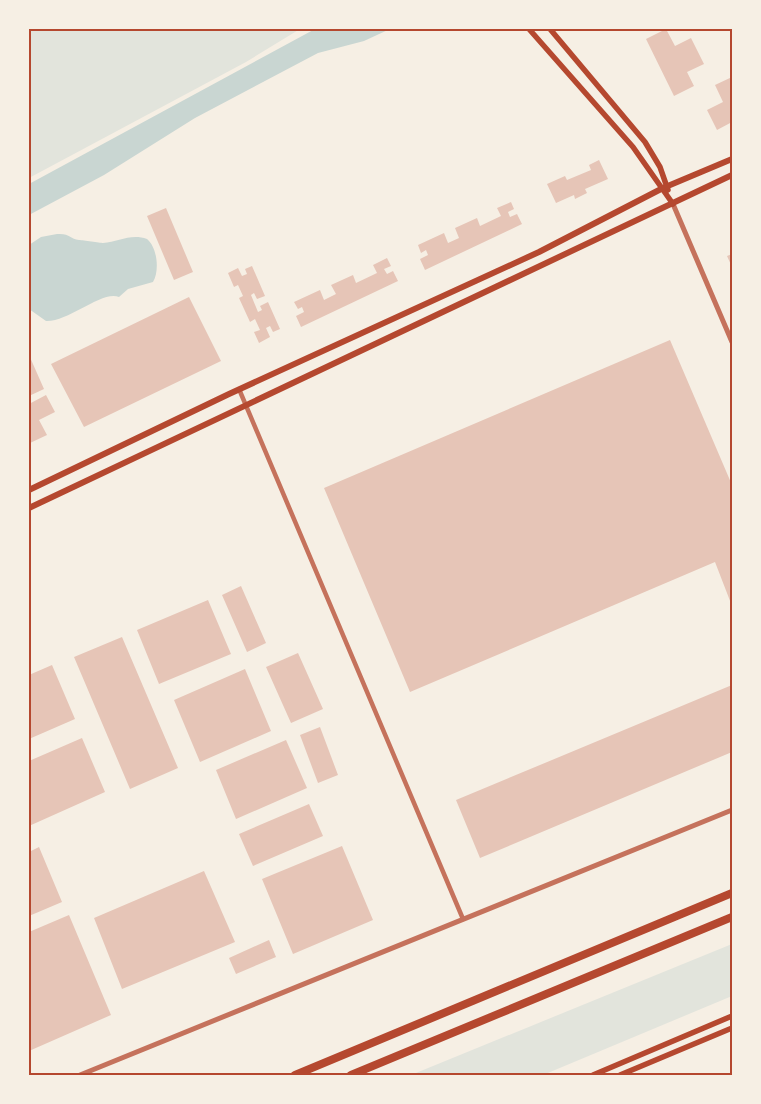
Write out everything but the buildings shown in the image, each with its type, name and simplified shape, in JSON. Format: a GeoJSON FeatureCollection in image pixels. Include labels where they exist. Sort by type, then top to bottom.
{"type":"FeatureCollection","features":[{"type":"Feature","properties":{"kind":"highway"},"geometry":{"type":"LineString","coordinates":[[295,1075],[732,894]]}},
{"type":"Feature","properties":{"kind":"highway"},"geometry":{"type":"LineString","coordinates":[[351,1075],[732,916]]}},
{"type":"Feature","properties":{"kind":"main road"},"geometry":{"type":"LineString","coordinates":[[529,29],[665,187]]}},
{"type":"Feature","properties":{"kind":"main road"},"geometry":{"type":"LineString","coordinates":[[550,29],[645,142],[660,167],[665,187],[673,204]]}},
{"type":"Feature","properties":{"kind":"main road"},"geometry":{"type":"LineString","coordinates":[[29,490],[239,389],[539,252],[665,187],[732,159]]}},
{"type":"Feature","properties":{"kind":"main road"},"geometry":{"type":"LineString","coordinates":[[29,508],[732,175]]}},
{"type":"Feature","properties":{"kind":"main road"},"geometry":{"type":"LineString","coordinates":[[594,1075],[732,1016]]}},
{"type":"Feature","properties":{"kind":"main road"},"geometry":{"type":"LineString","coordinates":[[620,1075],[732,1028]]}},
{"type":"Feature","properties":{"kind":"street"},"geometry":{"type":"LineString","coordinates":[[673,204],[732,342]]}},
{"type":"Feature","properties":{"kind":"street"},"geometry":{"type":"LineString","coordinates":[[239,389],[463,919]]}},
{"type":"Feature","properties":{"kind":"street"},"geometry":{"type":"LineString","coordinates":[[80,1075],[732,810]]}},
{"type":"Feature","properties":{"kind":"shaded area"},"geometry":{"type":"Polygon","coordinates":[[[29,29],[300,29],[246,62],[29,178],[29,29]]]}},
{"type":"Feature","properties":{"kind":"shaded area"},"geometry":{"type":"Polygon","coordinates":[[[315,29],[390,29],[364,41],[318,53],[195,118],[104,175],[29,215],[29,184],[315,29]]]}},
{"type":"Feature","properties":{"kind":"shaded area"},"geometry":{"type":"Polygon","coordinates":[[[65,234],[76,239],[103,243],[130,237],[147,239],[153,247],[157,265],[153,282],[128,289],[119,297],[104,298],[65,317],[46,321],[29,309],[29,245],[41,237],[65,234]]]}},
{"type":"Feature","properties":{"kind":"shaded area"},"geometry":{"type":"Polygon","coordinates":[[[732,944],[732,996],[543,1075],[411,1075],[732,944]]]}}]}
